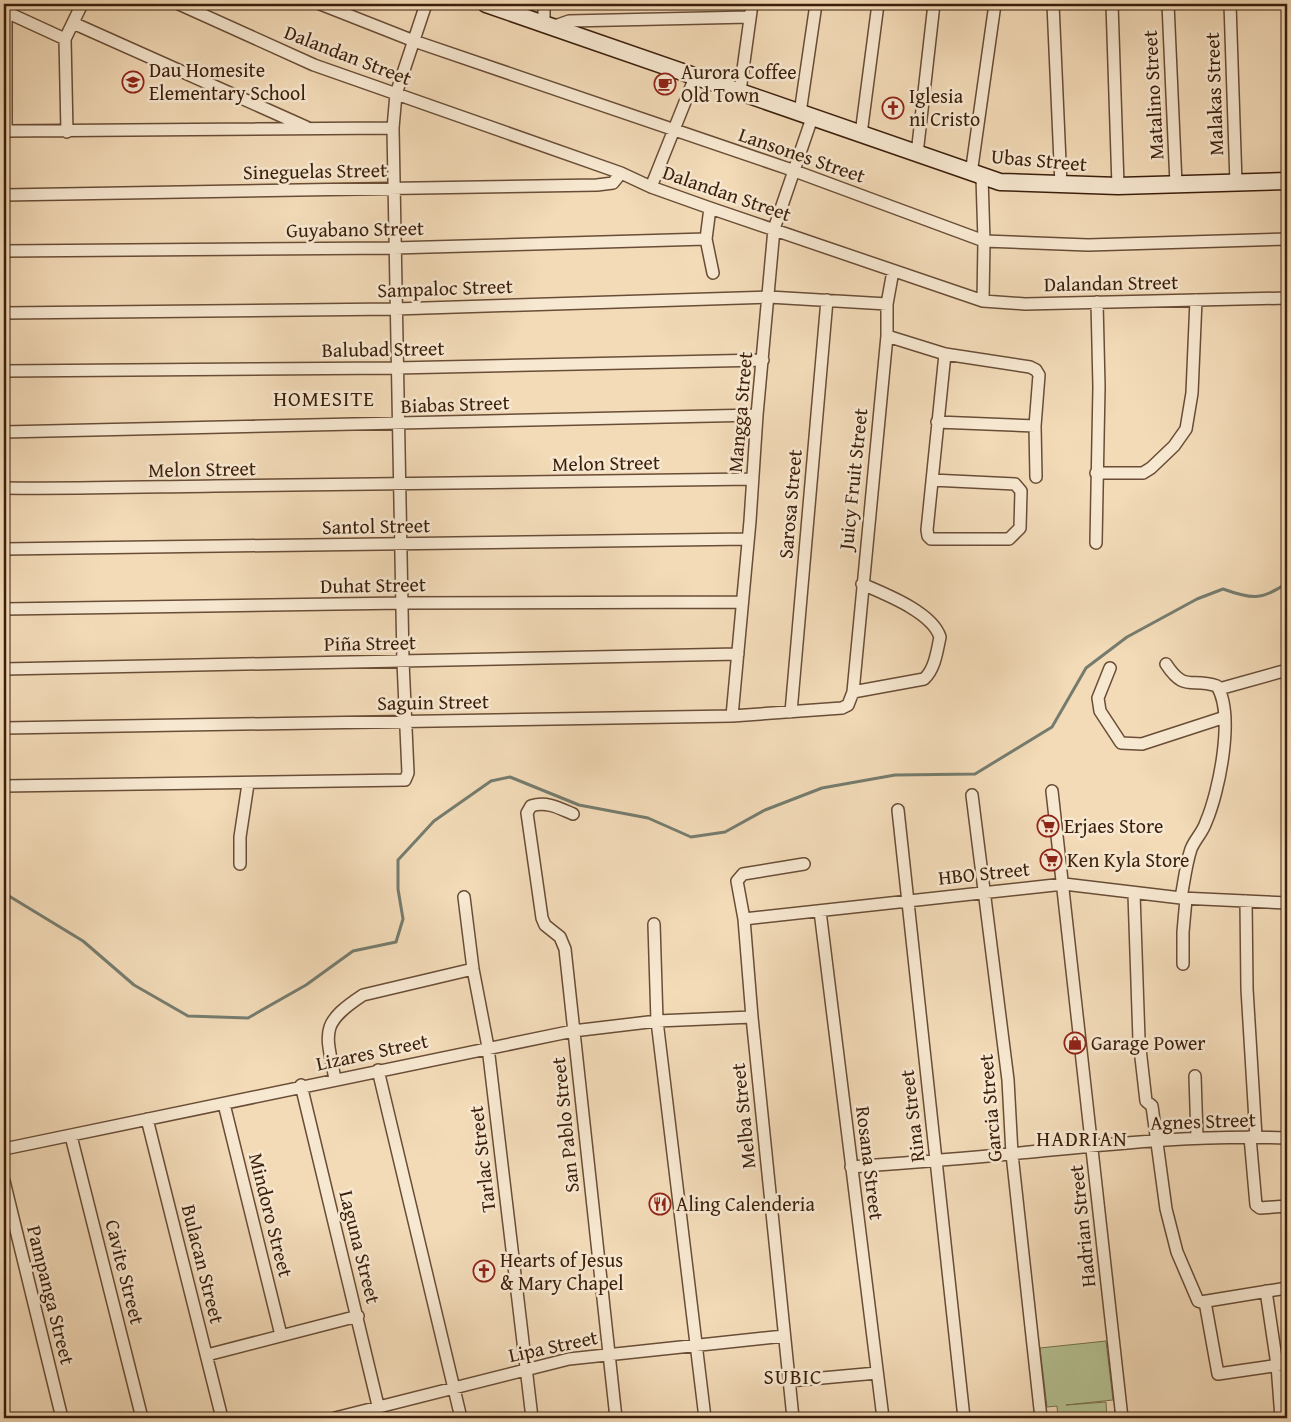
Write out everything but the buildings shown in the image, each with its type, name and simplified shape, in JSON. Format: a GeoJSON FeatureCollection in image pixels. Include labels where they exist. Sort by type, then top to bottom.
{"type":"FeatureCollection","features":[{"type":"Feature","properties":{"kind":"street"},"geometry":{"type":"LineString","coordinates":[[66,132],[65,39],[82,4]]}},
{"type":"Feature","properties":{"kind":"street","name":"Dalandan Street"},"geometry":{"type":"LineString","coordinates":[[179,4],[314,65],[621,173],[651,187],[710,208],[774,228],[983,301],[1026,304],[1287,298]]}},
{"type":"Feature","properties":{"kind":"street","name":"Lansones Street"},"geometry":{"type":"LineString","coordinates":[[320,4],[414,41],[792,170],[984,241],[1088,245],[1287,239]]}},
{"type":"Feature","properties":{"kind":"street"},"geometry":{"type":"LineString","coordinates":[[4,786],[248,784],[405,780],[408,773],[403,662],[396,368],[392,189],[393,128],[396,94],[426,4]]}},
{"type":"Feature","properties":{"kind":"street","name":"Ubas Street"},"geometry":{"type":"LineString","coordinates":[[486,4],[1000,182],[1061,186],[1287,182]]}},
{"type":"Feature","properties":{"kind":"street"},"geometry":{"type":"LineString","coordinates":[[544,4],[547,26],[570,21],[750,17]]}},
{"type":"Feature","properties":{"kind":"street"},"geometry":{"type":"LineString","coordinates":[[740,91],[752,4]]}},
{"type":"Feature","properties":{"kind":"street","name":"Mangga Street"},"geometry":{"type":"LineString","coordinates":[[732,716],[774,228],[792,170],[806,115],[816,4]]}},
{"type":"Feature","properties":{"kind":"street"},"geometry":{"type":"LineString","coordinates":[[861,134],[878,4]]}},
{"type":"Feature","properties":{"kind":"street"},"geometry":{"type":"LineString","coordinates":[[917,154],[934,4]]}},
{"type":"Feature","properties":{"kind":"street"},"geometry":{"type":"LineString","coordinates":[[983,301],[984,241],[976,175],[995,4]]}},
{"type":"Feature","properties":{"kind":"street"},"geometry":{"type":"LineString","coordinates":[[1054,4],[1061,186]]}},
{"type":"Feature","properties":{"kind":"street"},"geometry":{"type":"LineString","coordinates":[[1112,4],[1118,186]]}},
{"type":"Feature","properties":{"kind":"street","name":"Matalino Street"},"geometry":{"type":"LineString","coordinates":[[1168,4],[1176,184]]}},
{"type":"Feature","properties":{"kind":"street","name":"Malakas Street"},"geometry":{"type":"LineString","coordinates":[[1230,4],[1236,183]]}},
{"type":"Feature","properties":{"kind":"street"},"geometry":{"type":"LineString","coordinates":[[65,39],[5,11],[5,131],[393,128]]}},
{"type":"Feature","properties":{"kind":"street"},"geometry":{"type":"LineString","coordinates":[[73,23],[310,128]]}},
{"type":"Feature","properties":{"kind":"street"},"geometry":{"type":"LineString","coordinates":[[651,187],[695,77]]}},
{"type":"Feature","properties":{"kind":"street","name":"Sineguelas Street"},"geometry":{"type":"LineString","coordinates":[[4,195],[605,185],[617,180],[621,173]]}},
{"type":"Feature","properties":{"kind":"street"},"geometry":{"type":"LineString","coordinates":[[710,208],[706,239],[713,273]]}},
{"type":"Feature","properties":{"kind":"street","name":"Guyabano Street"},"geometry":{"type":"LineString","coordinates":[[4,251],[394,248],[706,239]]}},
{"type":"Feature","properties":{"kind":"street","name":"Juicy Fruit Street"},"geometry":{"type":"LineString","coordinates":[[852,692],[887,336],[887,304],[893,271]]}},
{"type":"Feature","properties":{"kind":"street","name":"Sampaloc Street"},"geometry":{"type":"LineString","coordinates":[[4,313],[395,309],[769,297],[887,304]]}},
{"type":"Feature","properties":{"kind":"street","name":"Sarosa Street"},"geometry":{"type":"LineString","coordinates":[[791,712],[827,300]]}},
{"type":"Feature","properties":{"kind":"street"},"geometry":{"type":"LineString","coordinates":[[1096,473],[1143,473],[1174,446],[1186,429],[1192,394],[1196,300]]}},
{"type":"Feature","properties":{"kind":"street"},"geometry":{"type":"LineString","coordinates":[[1096,543],[1099,387],[1097,302]]}},
{"type":"Feature","properties":{"kind":"street"},"geometry":{"type":"LineString","coordinates":[[887,336],[945,354],[1030,367],[1036,370],[1039,376],[1035,426],[1036,477]]}},
{"type":"Feature","properties":{"kind":"street"},"geometry":{"type":"LineString","coordinates":[[932,480],[1015,484],[1021,491],[1020,528],[1009,539],[931,539],[928,536],[928,530],[932,480],[937,422],[945,354]]}},
{"type":"Feature","properties":{"kind":"street","name":"Balubad Street"},"geometry":{"type":"LineString","coordinates":[[4,371],[396,368],[763,360]]}},
{"type":"Feature","properties":{"kind":"street","name":"Biabas Street"},"geometry":{"type":"LineString","coordinates":[[4,432],[757,415]]}},
{"type":"Feature","properties":{"kind":"street"},"geometry":{"type":"LineString","coordinates":[[937,422],[1035,426]]}},
{"type":"Feature","properties":{"kind":"street","name":"Melon Street"},"geometry":{"type":"LineString","coordinates":[[4,488],[92,490],[213,486],[400,486],[752,479]]}},
{"type":"Feature","properties":{"kind":"street","name":"Santol Street"},"geometry":{"type":"LineString","coordinates":[[4,549],[748,539]]}},
{"type":"Feature","properties":{"kind":"street"},"geometry":{"type":"LineString","coordinates":[[852,692],[924,679],[928,675],[936,656],[940,637],[931,622],[894,598],[862,584]]}},
{"type":"Feature","properties":{"kind":"street","name":"Duhat Street"},"geometry":{"type":"LineString","coordinates":[[4,609],[403,602],[742,602]]}},
{"type":"Feature","properties":{"kind":"street","name":"Piña Street"},"geometry":{"type":"LineString","coordinates":[[4,669],[738,654]]}},
{"type":"Feature","properties":{"kind":"street"},"geometry":{"type":"LineString","coordinates":[[1166,664],[1176,679],[1182,682],[1215,685],[1219,689],[1225,717],[1222,765],[1217,788],[1206,823],[1192,848],[1184,898],[1183,964]]}},
{"type":"Feature","properties":{"kind":"street"},"geometry":{"type":"LineString","coordinates":[[1110,668],[1098,698],[1100,711],[1121,743],[1142,744],[1225,717]]}},
{"type":"Feature","properties":{"kind":"street"},"geometry":{"type":"LineString","coordinates":[[1219,689],[1287,670]]}},
{"type":"Feature","properties":{"kind":"street","name":"Saguin Street"},"geometry":{"type":"LineString","coordinates":[[4,728],[732,716],[842,708],[848,704],[852,692]]}},
{"type":"Feature","properties":{"kind":"street"},"geometry":{"type":"LineString","coordinates":[[240,864],[240,837],[248,784]]}},
{"type":"Feature","properties":{"kind":"street","name":"Hadrian Street"},"geometry":{"type":"LineString","coordinates":[[1052,790],[1093,1144],[1122,1418]]}},
{"type":"Feature","properties":{"kind":"street","name":"Garcia Street"},"geometry":{"type":"LineString","coordinates":[[972,795],[1008,1080],[1012,1154],[1040,1418]]}},
{"type":"Feature","properties":{"kind":"street","name":"San Pablo Street"},"geometry":{"type":"LineString","coordinates":[[573,814],[551,805],[539,804],[531,806],[527,813],[532,837],[542,918],[545,925],[560,937],[565,949],[616,1418]]}},
{"type":"Feature","properties":{"kind":"street","name":"Rina Street"},"geometry":{"type":"LineString","coordinates":[[898,810],[906,900],[964,1418]]}},
{"type":"Feature","properties":{"kind":"street","name":"Melba Street"},"geometry":{"type":"LineString","coordinates":[[793,1418],[752,1017],[744,919],[738,883],[739,876],[804,864]]}},
{"type":"Feature","properties":{"kind":"street","name":"HBO Street"},"geometry":{"type":"LineString","coordinates":[[744,919],[1064,884],[1134,894],[1287,903]]}},
{"type":"Feature","properties":{"kind":"street"},"geometry":{"type":"LineString","coordinates":[[1134,894],[1139,1040],[1146,1101],[1152,1106],[1166,1209],[1177,1252],[1198,1301],[1205,1302],[1287,1288]]}},
{"type":"Feature","properties":{"kind":"street","name":"Tarlac Street"},"geometry":{"type":"LineString","coordinates":[[464,897],[473,969],[488,1047],[532,1418]]}},
{"type":"Feature","properties":{"kind":"street"},"geometry":{"type":"LineString","coordinates":[[1246,901],[1247,989],[1256,1205],[1260,1208],[1287,1206]]}},
{"type":"Feature","properties":{"kind":"street","name":"Rosana Street"},"geometry":{"type":"LineString","coordinates":[[820,911],[883,1418]]}},
{"type":"Feature","properties":{"kind":"street"},"geometry":{"type":"LineString","coordinates":[[654,924],[657,1021],[706,1418]]}},
{"type":"Feature","properties":{"kind":"street"},"geometry":{"type":"LineString","coordinates":[[335,1079],[327,1035],[336,1015],[349,1004],[363,995],[473,969]]}},
{"type":"Feature","properties":{"kind":"street","name":"Lizares Street"},"geometry":{"type":"LineString","coordinates":[[4,1149],[488,1047],[573,1031],[657,1021],[752,1017]]}},
{"type":"Feature","properties":{"kind":"street"},"geometry":{"type":"LineString","coordinates":[[378,1070],[461,1418]]}},
{"type":"Feature","properties":{"kind":"street"},"geometry":{"type":"LineString","coordinates":[[1195,1076],[1197,1137]]}},
{"type":"Feature","properties":{"kind":"street","name":"Laguna Street"},"geometry":{"type":"LineString","coordinates":[[301,1086],[380,1413]]}},
{"type":"Feature","properties":{"kind":"street","name":"Mindoro Street"},"geometry":{"type":"LineString","coordinates":[[224,1104],[281,1335]]}},
{"type":"Feature","properties":{"kind":"street","name":"Bulacan Street"},"geometry":{"type":"LineString","coordinates":[[147,1119],[222,1418]]}},
{"type":"Feature","properties":{"kind":"street","name":"Cavite Street"},"geometry":{"type":"LineString","coordinates":[[71,1136],[142,1418]]}},
{"type":"Feature","properties":{"kind":"street","name":"Agnes Street"},"geometry":{"type":"LineString","coordinates":[[851,1167],[1012,1154],[1093,1144],[1197,1137],[1287,1138]]}},
{"type":"Feature","properties":{"kind":"street","name":"Pampanga Street"},"geometry":{"type":"LineString","coordinates":[[4,1181],[62,1418]]}},
{"type":"Feature","properties":{"kind":"street"},"geometry":{"type":"LineString","coordinates":[[1266,1291],[1282,1365],[1281,1418]]}},
{"type":"Feature","properties":{"kind":"street"},"geometry":{"type":"LineString","coordinates":[[1205,1302],[1218,1374],[1282,1365]]}},
{"type":"Feature","properties":{"kind":"street"},"geometry":{"type":"LineString","coordinates":[[206,1356],[358,1316]]}},
{"type":"Feature","properties":{"kind":"street","name":"Lipa Street"},"geometry":{"type":"LineString","coordinates":[[335,1418],[380,1413],[527,1368],[609,1353],[784,1336]]}},
{"type":"Feature","properties":{"kind":"street"},"geometry":{"type":"LineString","coordinates":[[789,1380],[877,1373]]}},
{"type":"Feature","properties":{"kind":"green space"},"geometry":{"type":"Polygon","coordinates":[[[1106,1341],[1113,1400],[1066,1405],[1106,1402],[1107,1418],[1058,1418],[1057,1406],[1047,1407],[1040,1348],[1106,1341]]]}},
{"type":"Feature","properties":{"kind":"waterway"},"geometry":{"type":"LineString","coordinates":[[4,893],[83,941],[134,985],[188,1016],[248,1018],[306,985],[353,951],[396,942],[403,919],[398,889],[398,860],[434,821],[491,781],[510,777],[579,805],[648,818],[691,837],[725,832],[765,810],[822,788],[895,775],[975,774],[1052,727],[1086,668],[1127,637],[1197,599],[1223,589],[1241,595],[1256,596],[1270,593],[1287,583]]}},
{"type":"Feature","properties":{"kind":"place","name":"Dau Homesite Elementary School"},"geometry":{"type":"Point","coordinates":[133,82]}},
{"type":"Feature","properties":{"kind":"place","name":"Aurora Coffee Old Town"},"geometry":{"type":"Point","coordinates":[665,84]}},
{"type":"Feature","properties":{"kind":"place","name":"Iglesia ni Cristo"},"geometry":{"type":"Point","coordinates":[893,108]}},
{"type":"Feature","properties":{"kind":"place","name":"Erjaes Store"},"geometry":{"type":"Point","coordinates":[1048,826]}},
{"type":"Feature","properties":{"kind":"place","name":"Ken Kyla Store"},"geometry":{"type":"Point","coordinates":[1051,860]}},
{"type":"Feature","properties":{"kind":"place","name":"Garage Power"},"geometry":{"type":"Point","coordinates":[1075,1043]}},
{"type":"Feature","properties":{"kind":"place","name":"Aling Calenderia"},"geometry":{"type":"Point","coordinates":[660,1204]}},
{"type":"Feature","properties":{"kind":"place","name":"Hearts of Jesus & Mary Chapel"},"geometry":{"type":"Point","coordinates":[484,1271]}},
{"type":"Feature","properties":{"kind":"district","name":"HOMESITE"},"geometry":{"type":"Point","coordinates":[324,399]}},
{"type":"Feature","properties":{"kind":"district","name":"HADRIAN"},"geometry":{"type":"Point","coordinates":[1082,1139]}},
{"type":"Feature","properties":{"kind":"district","name":"SUBIC"},"geometry":{"type":"Point","coordinates":[793,1377]}}]}
